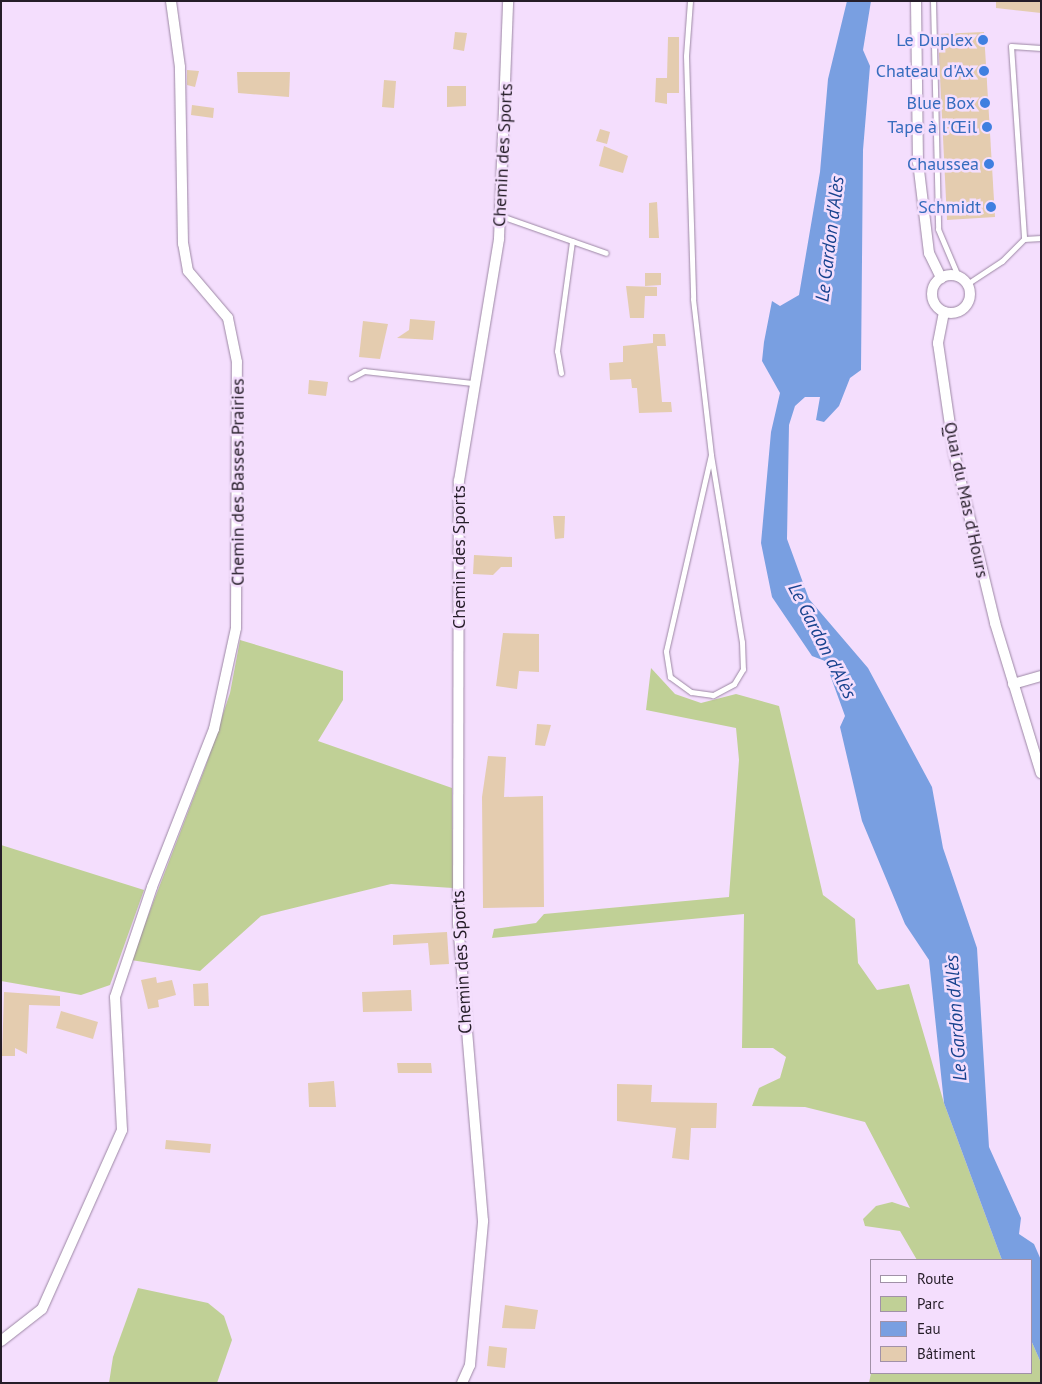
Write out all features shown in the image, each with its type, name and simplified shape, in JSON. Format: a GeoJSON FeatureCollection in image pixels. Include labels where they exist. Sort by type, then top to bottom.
{"type":"FeatureCollection","features":[{"type":"Feature","properties":{"kind":"street","name":"Chemin des Basses Prairies"},"geometry":{"type":"LineString","coordinates":[[1,1341],[42,1309],[122,1130],[116,997],[126,961],[214,729],[236,628],[239,575],[234,332],[228,318],[188,271],[180,67],[171,1]]}},
{"type":"Feature","properties":{"kind":"street","name":"Chemin des Sports"},"geometry":{"type":"LineString","coordinates":[[462,1383],[471,1356],[483,1221],[472,1116],[458,922],[459,481],[472,383],[500,216],[508,1]]}},
{"type":"Feature","properties":{"kind":"street"},"geometry":{"type":"LineString","coordinates":[[916,1],[918,162],[929,253],[941,278]]}},
{"type":"Feature","properties":{"kind":"street"},"geometry":{"type":"LineString","coordinates":[[958,276],[967,284],[970,295],[966,306],[956,313],[944,312],[932,299],[933,288],[941,278],[958,276]]}},
{"type":"Feature","properties":{"kind":"street","name":"Quai du Mas d'Hours"},"geometry":{"type":"LineString","coordinates":[[944,312],[938,342],[954,453],[978,562],[1041,773]]}},
{"type":"Feature","properties":{"kind":"street"},"geometry":{"type":"LineString","coordinates":[[1013,684],[1041,676]]}},
{"type":"Feature","properties":{"kind":"lane"},"geometry":{"type":"LineString","coordinates":[[690,1],[686,56],[693,299],[711,455],[743,669],[734,684],[714,695],[691,692],[670,677],[666,651],[711,455]]}},
{"type":"Feature","properties":{"kind":"lane"},"geometry":{"type":"LineString","coordinates":[[933,2],[938,229],[958,276]]}},
{"type":"Feature","properties":{"kind":"lane"},"geometry":{"type":"LineString","coordinates":[[1024,239],[1012,46],[1041,48]]}},
{"type":"Feature","properties":{"kind":"lane"},"geometry":{"type":"LineString","coordinates":[[500,216],[606,253]]}},
{"type":"Feature","properties":{"kind":"lane"},"geometry":{"type":"LineString","coordinates":[[967,284],[1002,261],[1024,239],[1041,238]]}},
{"type":"Feature","properties":{"kind":"lane"},"geometry":{"type":"LineString","coordinates":[[561,373],[557,351],[572,240]]}},
{"type":"Feature","properties":{"kind":"lane"},"geometry":{"type":"LineString","coordinates":[[350,378],[364,371],[472,383]]}},
{"type":"Feature","properties":{"kind":"green space"},"geometry":{"type":"Polygon","coordinates":[[[240,640],[343,671],[343,700],[318,741],[452,788],[453,888],[391,884],[261,916],[200,971],[131,960],[205,768],[230,693],[240,640]]]}},
{"type":"Feature","properties":{"kind":"green space"},"geometry":{"type":"Polygon","coordinates":[[[651,668],[675,694],[701,703],[736,694],[779,706],[823,895],[855,919],[858,963],[877,990],[909,984],[944,1103],[1002,1259],[916,1259],[900,1231],[865,1226],[863,1219],[876,1206],[892,1202],[910,1208],[865,1122],[805,1107],[752,1106],[759,1088],[780,1078],[786,1057],[773,1048],[742,1048],[744,914],[492,938],[494,929],[536,923],[544,914],[729,897],[739,760],[736,728],[646,710],[651,668]]]}},
{"type":"Feature","properties":{"kind":"green space"},"geometry":{"type":"Polygon","coordinates":[[[1,845],[144,890],[110,985],[81,995],[1,981],[1,845]]]}},
{"type":"Feature","properties":{"kind":"green space"},"geometry":{"type":"Polygon","coordinates":[[[138,1288],[208,1303],[224,1316],[232,1340],[217,1383],[109,1383],[113,1357],[138,1288]]]}},
{"type":"Feature","properties":{"kind":"green space"},"geometry":{"type":"Polygon","coordinates":[[[1032,1342],[1041,1363],[1041,1383],[869,1383],[871,1374],[1032,1374],[1032,1342]]]}},
{"type":"Feature","properties":{"kind":"water","name":"Le Gardon d'Alès"},"geometry":{"type":"Polygon","coordinates":[[[847,1],[871,1],[863,50],[870,66],[863,150],[861,370],[850,378],[839,406],[824,422],[816,420],[820,397],[805,397],[795,406],[789,425],[787,539],[809,599],[868,668],[932,787],[943,848],[977,948],[989,1147],[1021,1218],[1019,1234],[1034,1244],[1041,1260],[1041,1363],[1032,1342],[1032,1259],[1002,1259],[944,1103],[929,960],[905,924],[862,821],[840,727],[845,716],[825,661],[812,656],[772,597],[761,543],[771,432],[780,393],[762,361],[764,342],[772,301],[780,306],[799,295],[820,172],[828,79],[847,1]]]}},
{"type":"Feature","properties":{"kind":"building"},"geometry":{"type":"Polygon","coordinates":[[[996,1],[1041,1],[1041,13],[996,8],[996,1]]]}},
{"type":"Feature","properties":{"kind":"building"},"geometry":{"type":"Polygon","coordinates":[[[455,32],[467,33],[464,51],[453,49],[455,32]]]}},
{"type":"Feature","properties":{"kind":"building"},"geometry":{"type":"Polygon","coordinates":[[[984,32],[995,217],[947,220],[938,34],[984,32]]]}},
{"type":"Feature","properties":{"kind":"building"},"geometry":{"type":"Polygon","coordinates":[[[668,37],[679,37],[679,93],[667,93],[667,104],[655,102],[656,78],[667,78],[668,37]]]}},
{"type":"Feature","properties":{"kind":"building"},"geometry":{"type":"Polygon","coordinates":[[[187,70],[199,71],[195,87],[187,85],[187,70]]]}},
{"type":"Feature","properties":{"kind":"building"},"geometry":{"type":"Polygon","coordinates":[[[237,72],[290,72],[289,97],[238,93],[237,72]]]}},
{"type":"Feature","properties":{"kind":"building"},"geometry":{"type":"Polygon","coordinates":[[[384,80],[396,81],[394,108],[382,107],[384,80]]]}},
{"type":"Feature","properties":{"kind":"building"},"geometry":{"type":"Polygon","coordinates":[[[447,86],[466,86],[466,106],[447,107],[447,86]]]}},
{"type":"Feature","properties":{"kind":"building"},"geometry":{"type":"Polygon","coordinates":[[[192,105],[214,108],[213,118],[191,115],[192,105]]]}},
{"type":"Feature","properties":{"kind":"building"},"geometry":{"type":"Polygon","coordinates":[[[600,129],[610,132],[607,144],[596,141],[600,129]]]}},
{"type":"Feature","properties":{"kind":"building"},"geometry":{"type":"Polygon","coordinates":[[[604,146],[628,156],[623,173],[599,166],[604,146]]]}},
{"type":"Feature","properties":{"kind":"building"},"geometry":{"type":"Polygon","coordinates":[[[657,202],[659,238],[649,238],[649,203],[657,202]]]}},
{"type":"Feature","properties":{"kind":"building"},"geometry":{"type":"Polygon","coordinates":[[[645,273],[661,273],[661,285],[645,286],[645,273]]]}},
{"type":"Feature","properties":{"kind":"building"},"geometry":{"type":"Polygon","coordinates":[[[626,286],[657,287],[657,296],[645,296],[644,318],[630,318],[626,286]]]}},
{"type":"Feature","properties":{"kind":"building"},"geometry":{"type":"Polygon","coordinates":[[[410,319],[435,321],[433,340],[397,338],[409,330],[410,319]]]}},
{"type":"Feature","properties":{"kind":"building"},"geometry":{"type":"Polygon","coordinates":[[[363,321],[388,324],[380,359],[359,357],[363,321]]]}},
{"type":"Feature","properties":{"kind":"building"},"geometry":{"type":"Polygon","coordinates":[[[653,334],[665,334],[666,346],[657,346],[662,402],[671,402],[672,412],[639,413],[637,388],[632,388],[631,379],[610,380],[609,363],[623,362],[623,346],[653,343],[653,334]]]}},
{"type":"Feature","properties":{"kind":"building"},"geometry":{"type":"Polygon","coordinates":[[[309,380],[328,382],[326,396],[308,394],[309,380]]]}},
{"type":"Feature","properties":{"kind":"building"},"geometry":{"type":"Polygon","coordinates":[[[553,516],[565,516],[564,538],[555,539],[553,516]]]}},
{"type":"Feature","properties":{"kind":"building"},"geometry":{"type":"Polygon","coordinates":[[[474,555],[512,557],[512,567],[501,567],[493,575],[473,574],[474,555]]]}},
{"type":"Feature","properties":{"kind":"building"},"geometry":{"type":"Polygon","coordinates":[[[503,633],[539,634],[539,672],[519,671],[517,689],[496,686],[503,633]]]}},
{"type":"Feature","properties":{"kind":"building"},"geometry":{"type":"Polygon","coordinates":[[[537,724],[551,725],[545,746],[535,745],[537,724]]]}},
{"type":"Feature","properties":{"kind":"building"},"geometry":{"type":"Polygon","coordinates":[[[488,756],[506,757],[504,797],[543,796],[544,907],[483,908],[482,797],[488,756]]]}},
{"type":"Feature","properties":{"kind":"building"},"geometry":{"type":"Polygon","coordinates":[[[447,932],[449,964],[430,965],[428,943],[393,945],[393,935],[447,932]]]}},
{"type":"Feature","properties":{"kind":"building"},"geometry":{"type":"Polygon","coordinates":[[[156,977],[157,983],[172,980],[176,995],[158,1000],[159,1007],[148,1009],[141,980],[156,977]]]}},
{"type":"Feature","properties":{"kind":"building"},"geometry":{"type":"Polygon","coordinates":[[[208,983],[209,1006],[194,1006],[193,984],[208,983]]]}},
{"type":"Feature","properties":{"kind":"building"},"geometry":{"type":"Polygon","coordinates":[[[411,990],[412,1011],[363,1012],[362,992],[411,990]]]}},
{"type":"Feature","properties":{"kind":"building"},"geometry":{"type":"Polygon","coordinates":[[[4,992],[60,996],[60,1006],[29,1005],[27,1054],[15,1048],[15,1056],[2,1056],[4,992]]]}},
{"type":"Feature","properties":{"kind":"building"},"geometry":{"type":"Polygon","coordinates":[[[61,1011],[98,1022],[93,1039],[56,1028],[61,1011]]]}},
{"type":"Feature","properties":{"kind":"building"},"geometry":{"type":"Polygon","coordinates":[[[397,1063],[431,1063],[432,1073],[398,1073],[397,1063]]]}},
{"type":"Feature","properties":{"kind":"building"},"geometry":{"type":"Polygon","coordinates":[[[334,1081],[336,1107],[309,1107],[308,1083],[334,1081]]]}},
{"type":"Feature","properties":{"kind":"building"},"geometry":{"type":"Polygon","coordinates":[[[617,1084],[652,1085],[651,1102],[717,1103],[716,1128],[691,1128],[689,1160],[672,1158],[676,1128],[617,1121],[617,1084]]]}},
{"type":"Feature","properties":{"kind":"building"},"geometry":{"type":"Polygon","coordinates":[[[166,1140],[211,1144],[210,1153],[165,1149],[166,1140]]]}},
{"type":"Feature","properties":{"kind":"building"},"geometry":{"type":"Polygon","coordinates":[[[505,1305],[538,1310],[535,1329],[502,1328],[505,1305]]]}},
{"type":"Feature","properties":{"kind":"building"},"geometry":{"type":"Polygon","coordinates":[[[489,1346],[507,1348],[505,1368],[487,1366],[489,1346]]]}},
{"type":"Feature","properties":{"kind":"place","name":"Le Duplex"},"geometry":{"type":"Point","coordinates":[983,40]}},
{"type":"Feature","properties":{"kind":"place","name":"Chateau d'Ax"},"geometry":{"type":"Point","coordinates":[984,71]}},
{"type":"Feature","properties":{"kind":"place","name":"Blue Box"},"geometry":{"type":"Point","coordinates":[985,103]}},
{"type":"Feature","properties":{"kind":"place","name":"Tape à l'Œil"},"geometry":{"type":"Point","coordinates":[987,127]}},
{"type":"Feature","properties":{"kind":"place","name":"Chaussea"},"geometry":{"type":"Point","coordinates":[989,164]}},
{"type":"Feature","properties":{"kind":"place","name":"Schmidt"},"geometry":{"type":"Point","coordinates":[991,207]}}]}
